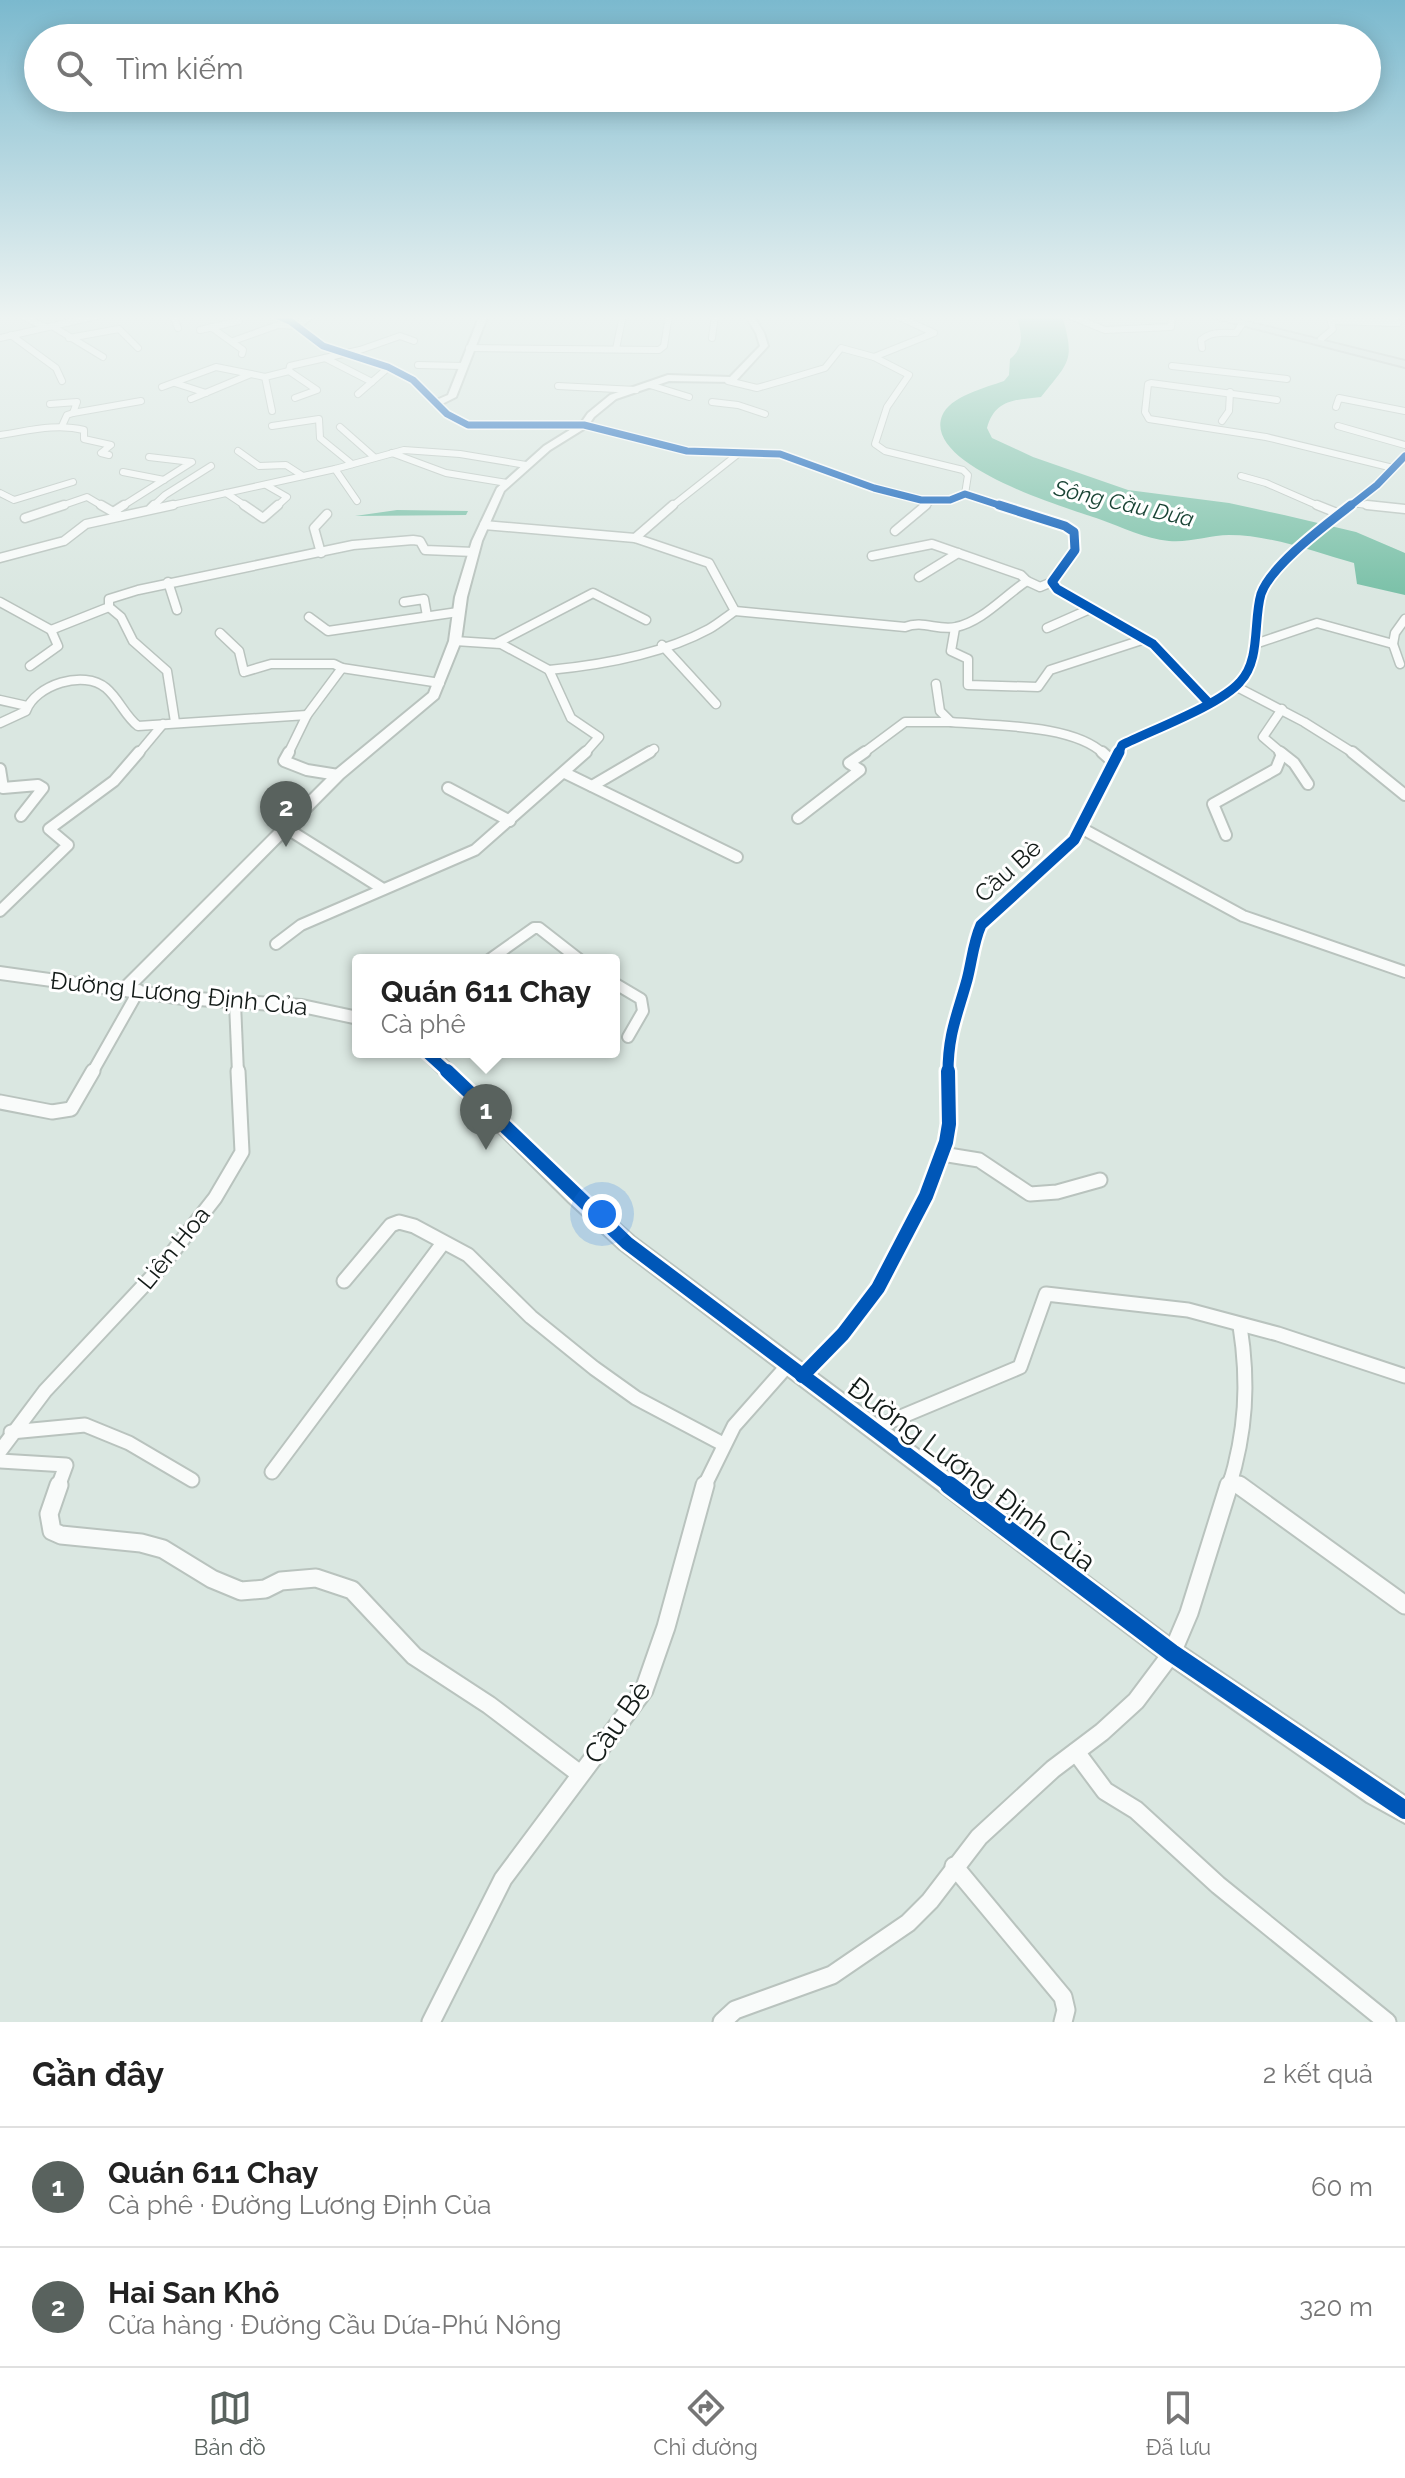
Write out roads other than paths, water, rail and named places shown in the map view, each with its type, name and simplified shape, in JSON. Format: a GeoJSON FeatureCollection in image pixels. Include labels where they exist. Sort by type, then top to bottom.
{"type":"FeatureCollection","features":[{"type":"Feature","properties":{"kind":"street"},"geometry":{"type":"LineString","coordinates":[[62,426],[67,415],[94,409]]}},
{"type":"Feature","properties":{"kind":"street"},"geometry":{"type":"LineString","coordinates":[[443,409],[452,419],[481,427],[584,425],[687,451],[780,454],[884,491],[931,501],[965,494],[1055,522],[1074,532],[1075,553],[1052,582],[1040,587],[1021,575],[932,544],[872,556]]}},
{"type":"Feature","properties":{"kind":"street"},"geometry":{"type":"LineString","coordinates":[[0,1102],[52,1112],[71,1109],[132,990],[338,775],[428,703],[440,683],[455,641],[458,612],[474,552],[500,490],[526,465],[584,425],[599,409]]}},
{"type":"Feature","properties":{"kind":"street"},"geometry":{"type":"LineString","coordinates":[[751,409],[765,414]]}},
{"type":"Feature","properties":{"kind":"street"},"geometry":{"type":"LineString","coordinates":[[887,409],[881,421],[877,447],[963,470],[968,475],[965,494]]}},
{"type":"Feature","properties":{"kind":"street"},"geometry":{"type":"LineString","coordinates":[[1145,409],[1149,419],[1181,419],[1393,468]]}},
{"type":"Feature","properties":{"kind":"street"},"geometry":{"type":"LineString","coordinates":[[1222,421],[1229,409]]}},
{"type":"Feature","properties":{"kind":"street"},"geometry":{"type":"LineString","coordinates":[[272,426],[319,419],[320,438],[352,464]]}},
{"type":"Feature","properties":{"kind":"street"},"geometry":{"type":"LineString","coordinates":[[0,435],[62,426],[83,429],[84,439],[111,445],[101,453],[109,455]]}},
{"type":"Feature","properties":{"kind":"street"},"geometry":{"type":"LineString","coordinates":[[1338,426],[1405,445]]}},
{"type":"Feature","properties":{"kind":"street"},"geometry":{"type":"LineString","coordinates":[[340,427],[374,457]]}},
{"type":"Feature","properties":{"kind":"street"},"geometry":{"type":"LineString","coordinates":[[238,451],[259,466],[286,465],[303,476]]}},
{"type":"Feature","properties":{"kind":"street"},"geometry":{"type":"LineString","coordinates":[[0,558],[52,546],[86,524],[117,514],[266,485],[391,453],[432,451],[526,465]]}},
{"type":"Feature","properties":{"kind":"street"},"geometry":{"type":"LineString","coordinates":[[391,453],[446,473],[507,483]]}},
{"type":"Feature","properties":{"kind":"street"},"geometry":{"type":"LineString","coordinates":[[635,538],[698,483],[738,454]]}},
{"type":"Feature","properties":{"kind":"street"},"geometry":{"type":"LineString","coordinates":[[1405,456],[1377,485],[1336,514],[1280,564],[1264,587],[1249,669],[1237,687],[1282,709],[1358,755],[1405,795]]}},
{"type":"Feature","properties":{"kind":"street"},"geometry":{"type":"LineString","coordinates":[[117,514],[192,462],[149,457]]}},
{"type":"Feature","properties":{"kind":"street"},"geometry":{"type":"LineString","coordinates":[[151,508],[165,495],[211,466]]}},
{"type":"Feature","properties":{"kind":"street"},"geometry":{"type":"LineString","coordinates":[[335,469],[357,501]]}},
{"type":"Feature","properties":{"kind":"street"},"geometry":{"type":"LineString","coordinates":[[123,472],[164,480]]}},
{"type":"Feature","properties":{"kind":"street"},"geometry":{"type":"LineString","coordinates":[[1241,476],[1266,482],[1336,514]]}},
{"type":"Feature","properties":{"kind":"street"},"geometry":{"type":"LineString","coordinates":[[0,493],[14,500],[73,482]]}},
{"type":"Feature","properties":{"kind":"street"},"geometry":{"type":"LineString","coordinates":[[226,493],[263,518],[287,497],[266,485]]}},
{"type":"Feature","properties":{"kind":"street"},"geometry":{"type":"LineString","coordinates":[[25,518],[87,497],[117,514]]}},
{"type":"Feature","properties":{"kind":"street"},"geometry":{"type":"LineString","coordinates":[[895,531],[931,501]]}},
{"type":"Feature","properties":{"kind":"street"},"geometry":{"type":"LineString","coordinates":[[1350,503],[1405,509]]}},
{"type":"Feature","properties":{"kind":"street"},"geometry":{"type":"LineString","coordinates":[[321,553],[314,528],[327,514]]}},
{"type":"Feature","properties":{"kind":"street"},"geometry":{"type":"LineString","coordinates":[[484,525],[635,538],[709,563],[735,611]]}},
{"type":"Feature","properties":{"kind":"street"},"geometry":{"type":"LineString","coordinates":[[0,911],[68,845],[49,829],[114,781],[169,723],[167,671],[133,641],[121,617],[109,607],[107,602],[112,598],[168,582],[395,540],[420,541],[425,550],[474,552]]}},
{"type":"Feature","properties":{"kind":"street"},"geometry":{"type":"LineString","coordinates":[[919,577],[958,553]]}},
{"type":"Feature","properties":{"kind":"street"},"geometry":{"type":"LineString","coordinates":[[549,670],[612,662],[711,628],[735,611],[905,627],[917,621],[955,628],[999,603],[1007,593],[1027,581]]}},
{"type":"Feature","properties":{"kind":"street"},"geometry":{"type":"LineString","coordinates":[[168,582],[177,610]]}},
{"type":"Feature","properties":{"kind":"street"},"geometry":{"type":"LineString","coordinates":[[1052,582],[1057,589],[1161,651],[1208,702]]}},
{"type":"Feature","properties":{"kind":"street"},"geometry":{"type":"LineString","coordinates":[[497,643],[593,593],[646,620]]}},
{"type":"Feature","properties":{"kind":"street"},"geometry":{"type":"LineString","coordinates":[[404,602],[424,599],[427,616]]}},
{"type":"Feature","properties":{"kind":"street"},"geometry":{"type":"LineString","coordinates":[[0,602],[51,630],[58,646],[30,666]]}},
{"type":"Feature","properties":{"kind":"street"},"geometry":{"type":"LineString","coordinates":[[51,630],[109,607]]}},
{"type":"Feature","properties":{"kind":"street"},"geometry":{"type":"LineString","coordinates":[[1047,628],[1090,609]]}},
{"type":"Feature","properties":{"kind":"street"},"geometry":{"type":"LineString","coordinates":[[309,617],[328,631],[458,612]]}},
{"type":"Feature","properties":{"kind":"street"},"geometry":{"type":"LineString","coordinates":[[1400,664],[1393,644],[1395,633],[1405,619]]}},
{"type":"Feature","properties":{"kind":"street"},"geometry":{"type":"LineString","coordinates":[[1255,644],[1317,623],[1393,644]]}},
{"type":"Feature","properties":{"kind":"street"},"geometry":{"type":"LineString","coordinates":[[955,628],[951,651],[968,659],[968,685],[982,686],[1038,687],[1050,670],[1145,639]]}},
{"type":"Feature","properties":{"kind":"street"},"geometry":{"type":"LineString","coordinates":[[220,633],[239,651],[244,672],[271,664],[334,664],[342,668],[440,683]]}},
{"type":"Feature","properties":{"kind":"street"},"geometry":{"type":"LineString","coordinates":[[276,944],[301,925],[475,850],[600,739],[571,718],[549,670],[522,653],[497,643],[455,641]]}},
{"type":"Feature","properties":{"kind":"street"},"geometry":{"type":"LineString","coordinates":[[662,645],[716,704]]}},
{"type":"Feature","properties":{"kind":"street"},"geometry":{"type":"LineString","coordinates":[[338,775],[307,770],[284,761],[307,715],[342,668]]}},
{"type":"Feature","properties":{"kind":"street"},"geometry":{"type":"LineString","coordinates":[[0,723],[23,713],[32,696],[41,690],[73,681],[95,680],[112,692],[134,724],[307,715]]}},
{"type":"Feature","properties":{"kind":"street"},"geometry":{"type":"LineString","coordinates":[[936,684],[940,711],[951,722]]}},
{"type":"Feature","properties":{"kind":"street","name":"Cầu Bè"},"geometry":{"type":"LineString","coordinates":[[431,2022],[503,1879],[644,1690],[654,1667],[682,1554],[707,1478],[730,1432],[795,1371],[843,1334],[878,1288],[915,1219],[942,1154],[949,1124],[946,1050],[981,925],[1004,901],[1066,849],[1081,828],[1112,761],[1128,741],[1237,687]]}},
{"type":"Feature","properties":{"kind":"street"},"geometry":{"type":"LineString","coordinates":[[0,700],[27,706]]}},
{"type":"Feature","properties":{"kind":"street"},"geometry":{"type":"LineString","coordinates":[[1282,709],[1263,737],[1294,763],[1308,784]]}},
{"type":"Feature","properties":{"kind":"street"},"geometry":{"type":"LineString","coordinates":[[798,818],[860,770],[849,763],[905,722],[951,722],[1060,733],[1094,744],[1112,761]]}},
{"type":"Feature","properties":{"kind":"street"},"geometry":{"type":"LineString","coordinates":[[592,786],[654,749]]}},
{"type":"Feature","properties":{"kind":"street"},"geometry":{"type":"LineString","coordinates":[[1226,835],[1213,804],[1276,769],[1282,754]]}},
{"type":"Feature","properties":{"kind":"street"},"geometry":{"type":"LineString","coordinates":[[0,769],[3,788],[38,785],[43,788],[21,816]]}},
{"type":"Feature","properties":{"kind":"street"},"geometry":{"type":"LineString","coordinates":[[565,773],[737,857]]}},
{"type":"Feature","properties":{"kind":"street"},"geometry":{"type":"LineString","coordinates":[[448,788],[510,821]]}},
{"type":"Feature","properties":{"kind":"street"},"geometry":{"type":"LineString","coordinates":[[286,828],[383,889]]}},
{"type":"Feature","properties":{"kind":"street"},"geometry":{"type":"LineString","coordinates":[[1081,828],[1243,916],[1405,972]]}},
{"type":"Feature","properties":{"kind":"street"},"geometry":{"type":"LineString","coordinates":[[497,954],[534,928],[539,928],[572,954]]}},
{"type":"Feature","properties":{"kind":"street","name":"Đường Lương Định Của"},"geometry":{"type":"LineString","coordinates":[[0,973],[235,1003],[302,1006],[352,1017]]}},
{"type":"Feature","properties":{"kind":"street"},"geometry":{"type":"LineString","coordinates":[[620,987],[641,999],[643,1011],[628,1037]]}},
{"type":"Feature","properties":{"kind":"street","name":"Liên Hoa"},"geometry":{"type":"LineString","coordinates":[[0,1451],[11,1432],[45,1391],[161,1267],[215,1198],[242,1152],[235,1003]]}},
{"type":"Feature","properties":{"kind":"street","name":"Đường Lương Định Của"},"geometry":{"type":"LineString","coordinates":[[433,1058],[579,1203],[795,1371],[1172,1653],[1405,1810]]}},
{"type":"Feature","properties":{"kind":"street"},"geometry":{"type":"LineString","coordinates":[[942,1154],[981,1160],[994,1166],[1030,1194],[1057,1192],[1100,1180]]}},
{"type":"Feature","properties":{"kind":"street"},"geometry":{"type":"LineString","coordinates":[[344,1281],[391,1225],[399,1222],[414,1226],[468,1255],[531,1317],[636,1398],[723,1444]]}},
{"type":"Feature","properties":{"kind":"street"},"geometry":{"type":"LineString","coordinates":[[272,1472],[328,1402],[385,1316],[443,1243]]}},
{"type":"Feature","properties":{"kind":"street"},"geometry":{"type":"LineString","coordinates":[[872,1429],[1020,1367],[1046,1294],[1188,1310],[1278,1334],[1405,1376]]}},
{"type":"Feature","properties":{"kind":"street"},"geometry":{"type":"LineString","coordinates":[[722,2022],[735,2010],[832,1975],[873,1950],[908,1923],[930,1901],[954,1866],[1008,1809],[1136,1701],[1172,1653],[1189,1613],[1231,1479],[1246,1403],[1247,1369],[1240,1326]]}},
{"type":"Feature","properties":{"kind":"street"},"geometry":{"type":"LineString","coordinates":[[11,1432],[85,1425],[129,1443],[192,1480]]}},
{"type":"Feature","properties":{"kind":"street"},"geometry":{"type":"LineString","coordinates":[[0,1461],[66,1465],[49,1514],[52,1531],[61,1535],[141,1543],[163,1549],[212,1579],[241,1591],[316,1578],[352,1590],[414,1656],[489,1705],[580,1774]]}},
{"type":"Feature","properties":{"kind":"street"},"geometry":{"type":"LineString","coordinates":[[1231,1479],[1405,1605]]}},
{"type":"Feature","properties":{"kind":"street"},"geometry":{"type":"LineString","coordinates":[[1076,1752],[1105,1791],[1136,1810],[1218,1885],[1387,2022]]}},
{"type":"Feature","properties":{"kind":"street"},"geometry":{"type":"LineString","coordinates":[[954,1866],[1063,1997],[1066,2010],[1063,2022]]}},
{"type":"Feature","properties":{"kind":"water","name":"Sông Cầu Dứa"},"geometry":{"type":"Polygon","coordinates":[[[946,409],[997,409],[987,428],[992,438],[1033,457],[1128,490],[1229,503],[1356,532],[1405,553],[1405,595],[1357,584],[1354,563],[1276,541],[1229,535],[1184,541],[1160,540],[1030,495],[975,468],[954,452],[942,434],[942,416],[946,409]]]}},
{"type":"Feature","properties":{"kind":"water"},"geometry":{"type":"Polygon","coordinates":[[[397,510],[468,511],[466,515],[355,516],[397,510]]]}},
{"type":"Feature","properties":{"kind":"place","name":"Hai San Khô"},"geometry":{"type":"Point","coordinates":[286,847]}},
{"type":"Feature","properties":{"kind":"place","name":"Quán 611 Chay"},"geometry":{"type":"Point","coordinates":[486,1150]}}]}
